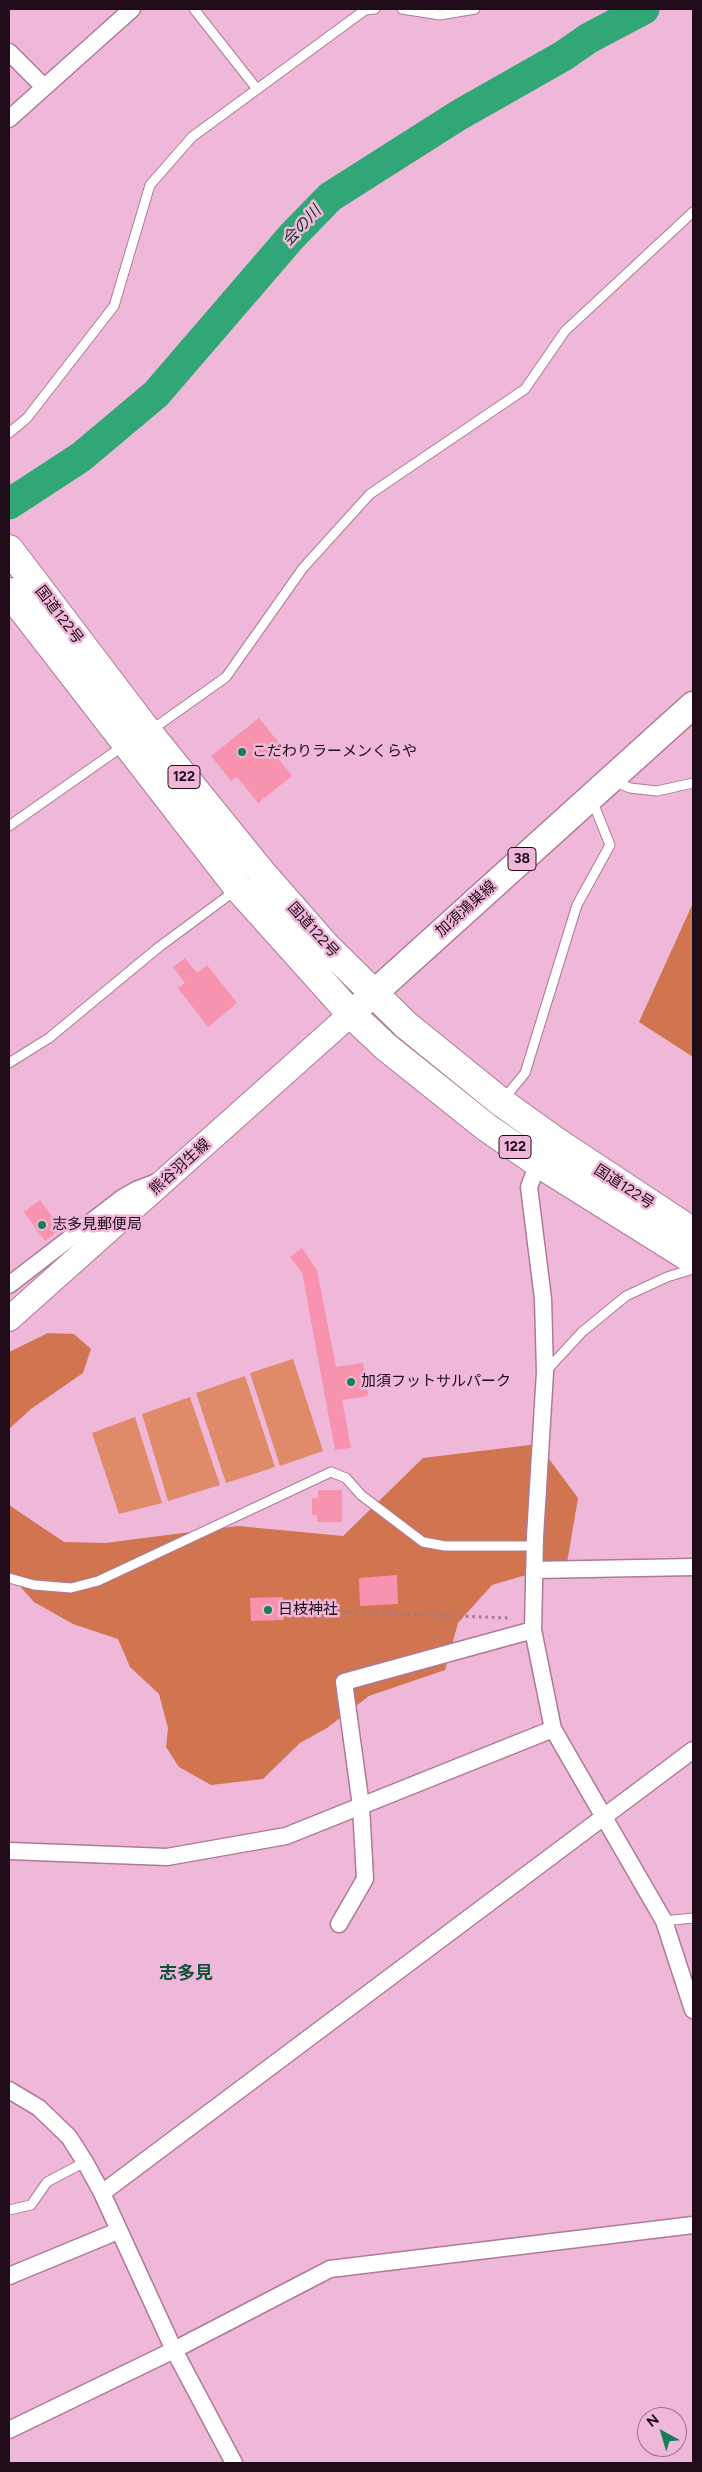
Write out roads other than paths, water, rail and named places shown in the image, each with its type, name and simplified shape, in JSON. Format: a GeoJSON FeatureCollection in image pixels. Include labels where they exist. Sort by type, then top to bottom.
{"type":"FeatureCollection","features":[{"type":"Feature","properties":{"kind":"highway","name":"国道122号"},"geometry":{"type":"LineString","coordinates":[[9,550],[238,888],[351,1014],[386,1047],[433,1085],[538,1163],[693,1260]]}},
{"type":"Feature","properties":{"kind":"highway","name":"国道122号"},"geometry":{"type":"LineString","coordinates":[[9,592],[136,738],[288,902],[326,946],[406,1025],[501,1102],[554,1140],[693,1232]]}},
{"type":"Feature","properties":{"kind":"main road","name":"加須鴻巣線"},"geometry":{"type":"LineString","coordinates":[[351,1014],[693,705]]}},
{"type":"Feature","properties":{"kind":"main road","name":"熊谷羽生線"},"geometry":{"type":"LineString","coordinates":[[9,1319],[351,1014]]}},
{"type":"Feature","properties":{"kind":"street"},"geometry":{"type":"LineString","coordinates":[[9,119],[132,9]]}},
{"type":"Feature","properties":{"kind":"street"},"geometry":{"type":"LineString","coordinates":[[9,52],[44,87]]}},
{"type":"Feature","properties":{"kind":"street"},"geometry":{"type":"LineString","coordinates":[[538,1163],[529,1187],[543,1299],[545,1372],[535,1546],[533,1624],[553,1729],[664,1921],[693,2010]]}},
{"type":"Feature","properties":{"kind":"street"},"geometry":{"type":"LineString","coordinates":[[9,1285],[122,1198],[136,1190],[168,1178]]}},
{"type":"Feature","properties":{"kind":"street"},"geometry":{"type":"LineString","coordinates":[[534,1570],[693,1567]]}},
{"type":"Feature","properties":{"kind":"street"},"geometry":{"type":"LineString","coordinates":[[339,1924],[365,1879],[361,1806],[344,1682],[533,1624]]}},
{"type":"Feature","properties":{"kind":"street"},"geometry":{"type":"LineString","coordinates":[[9,1851],[166,1858],[286,1836],[553,1729]]}},
{"type":"Feature","properties":{"kind":"street"},"geometry":{"type":"LineString","coordinates":[[102,2194],[693,1750]]}},
{"type":"Feature","properties":{"kind":"street"},"geometry":{"type":"LineString","coordinates":[[9,2090],[39,2108],[69,2136],[86,2162],[174,2350],[234,2463]]}},
{"type":"Feature","properties":{"kind":"street"},"geometry":{"type":"LineString","coordinates":[[9,2430],[174,2350],[330,2269],[693,2225]]}},
{"type":"Feature","properties":{"kind":"street"},"geometry":{"type":"LineString","coordinates":[[9,2276],[118,2231]]}},
{"type":"Feature","properties":{"kind":"lane"},"geometry":{"type":"LineString","coordinates":[[194,9],[257,89]]}},
{"type":"Feature","properties":{"kind":"lane"},"geometry":{"type":"LineString","coordinates":[[9,432],[27,418],[114,306],[150,185],[192,137],[365,10],[375,9]]}},
{"type":"Feature","properties":{"kind":"lane"},"geometry":{"type":"LineString","coordinates":[[402,9],[440,15],[475,9]]}},
{"type":"Feature","properties":{"kind":"lane"},"geometry":{"type":"LineString","coordinates":[[9,826],[226,676],[304,568],[370,494],[525,389],[565,331],[693,212]]}},
{"type":"Feature","properties":{"kind":"lane"},"geometry":{"type":"LineString","coordinates":[[611,780],[630,788],[657,791],[693,783]]}},
{"type":"Feature","properties":{"kind":"lane"},"geometry":{"type":"LineString","coordinates":[[501,1102],[525,1073],[577,905],[610,845],[591,797]]}},
{"type":"Feature","properties":{"kind":"lane"},"geometry":{"type":"LineString","coordinates":[[9,1063],[49,1038],[158,947],[238,888]]}},
{"type":"Feature","properties":{"kind":"lane"},"geometry":{"type":"LineString","coordinates":[[545,1372],[582,1332],[626,1296],[667,1277],[693,1269]]}},
{"type":"Feature","properties":{"kind":"lane"},"geometry":{"type":"LineString","coordinates":[[9,1578],[34,1585],[71,1588],[98,1581],[331,1472],[346,1478],[361,1495],[422,1542],[445,1546],[535,1546]]}},
{"type":"Feature","properties":{"kind":"lane"},"geometry":{"type":"LineString","coordinates":[[664,1921],[693,1918]]}},
{"type":"Feature","properties":{"kind":"lane"},"geometry":{"type":"LineString","coordinates":[[9,2210],[31,2205],[47,2182],[86,2162]]}},
{"type":"Feature","properties":{"kind":"waterway","name":"会の川"},"geometry":{"type":"LineString","coordinates":[[9,504],[81,457],[156,394],[292,236],[330,197],[459,115],[563,56],[589,38],[644,9]]}},
{"type":"Feature","properties":{"kind":"place","name":"こだわりラーメンくらや"},"geometry":{"type":"Point","coordinates":[242,752]}},
{"type":"Feature","properties":{"kind":"place","name":"志多見郵便局"},"geometry":{"type":"Point","coordinates":[42,1225]}},
{"type":"Feature","properties":{"kind":"place","name":"加須フットサルパーク"},"geometry":{"type":"Point","coordinates":[351,1382]}},
{"type":"Feature","properties":{"kind":"place","name":"日枝神社"},"geometry":{"type":"Point","coordinates":[268,1610]}},
{"type":"Feature","properties":{"kind":"district","name":"志多見"},"geometry":{"type":"Point","coordinates":[186,1974]}}]}
